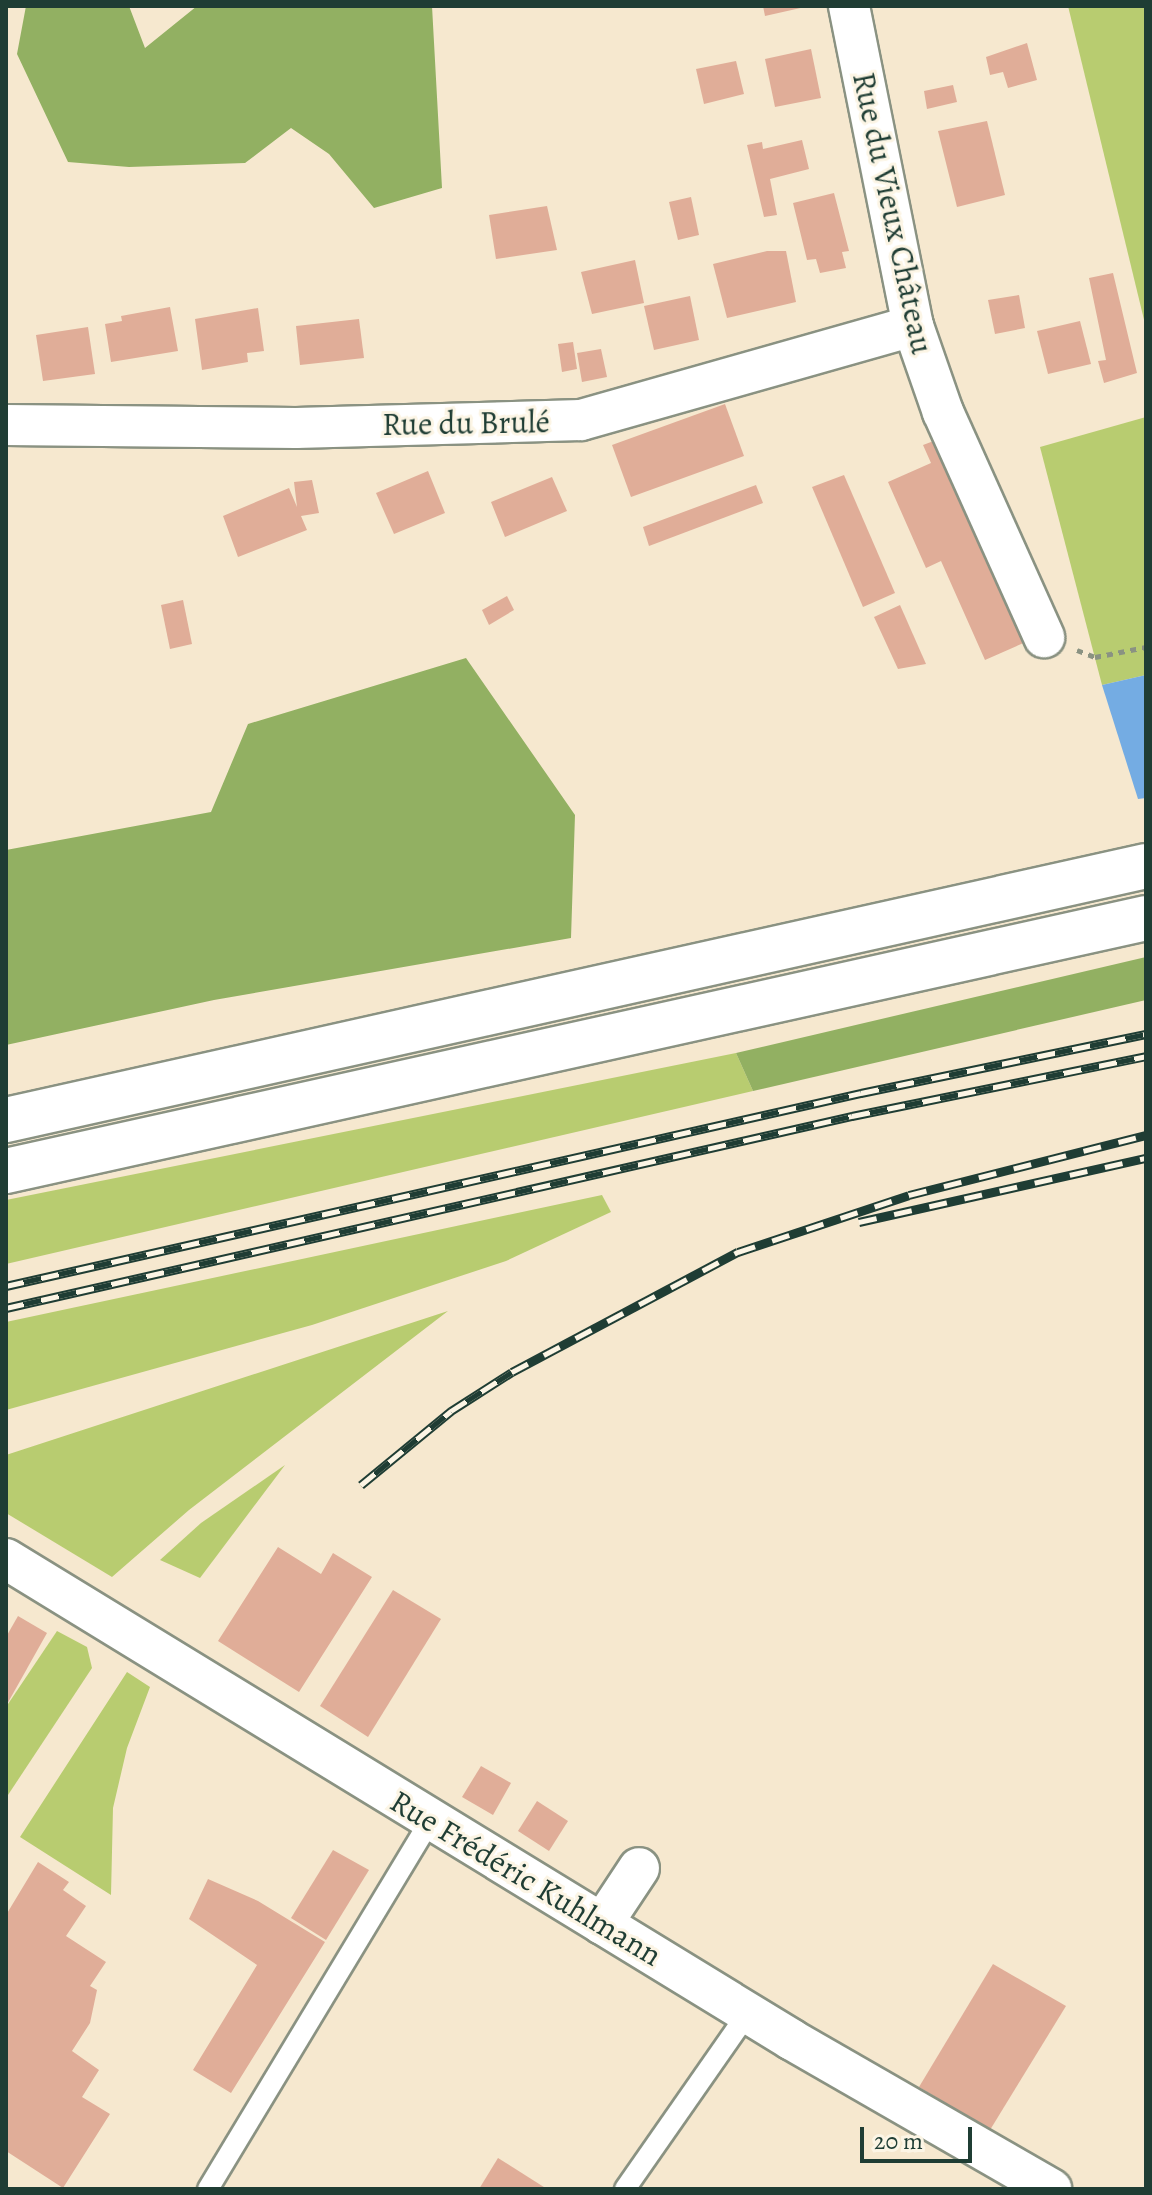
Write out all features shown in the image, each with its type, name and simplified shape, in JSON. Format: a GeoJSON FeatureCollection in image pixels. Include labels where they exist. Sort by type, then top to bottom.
{"type":"FeatureCollection","features":[{"type":"Feature","properties":{"kind":"highway"},"geometry":{"type":"LineString","coordinates":[[6,1120],[1146,866]]}},
{"type":"Feature","properties":{"kind":"highway"},"geometry":{"type":"LineString","coordinates":[[6,1171],[1146,918]]}},
{"type":"Feature","properties":{"kind":"street","name":"Rue du Vieux Château"},"geometry":{"type":"LineString","coordinates":[[849,6],[913,326],[943,412],[1044,637]]}},
{"type":"Feature","properties":{"kind":"street","name":"Rue du Brulé"},"geometry":{"type":"LineString","coordinates":[[6,425],[296,428],[581,420],[913,326]]}},
{"type":"Feature","properties":{"kind":"street","name":"Rue Frédéric Kuhlmann"},"geometry":{"type":"LineString","coordinates":[[6,1559],[748,2013],[1051,2189]]}},
{"type":"Feature","properties":{"kind":"street"},"geometry":{"type":"LineString","coordinates":[[602,1924],[639,1868]]}},
{"type":"Feature","properties":{"kind":"lane"},"geometry":{"type":"LineString","coordinates":[[208,2189],[431,1820]]}},
{"type":"Feature","properties":{"kind":"lane"},"geometry":{"type":"LineString","coordinates":[[625,2189],[748,2013]]}},
{"type":"Feature","properties":{"kind":"path"},"geometry":{"type":"LineString","coordinates":[[1044,637],[1095,657],[1146,647]]}},
{"type":"Feature","properties":{"kind":"green space"},"geometry":{"type":"Polygon","coordinates":[[[26,6],[129,6],[145,48],[197,6],[432,6],[442,188],[374,208],[329,154],[291,128],[245,163],[129,167],[68,162],[17,54],[26,6]]]}},
{"type":"Feature","properties":{"kind":"green space"},"geometry":{"type":"Polygon","coordinates":[[[1068,6],[1146,6],[1146,328],[1068,6]]]}},
{"type":"Feature","properties":{"kind":"green space"},"geometry":{"type":"Polygon","coordinates":[[[1146,417],[1146,675],[1102,685],[1040,447],[1146,417]]]}},
{"type":"Feature","properties":{"kind":"green space"},"geometry":{"type":"Polygon","coordinates":[[[466,658],[575,815],[571,938],[214,1000],[6,1045],[6,850],[211,812],[248,724],[466,658]]]}},
{"type":"Feature","properties":{"kind":"green space"},"geometry":{"type":"Polygon","coordinates":[[[1146,957],[1146,1000],[753,1091],[736,1053],[1146,957]]]}},
{"type":"Feature","properties":{"kind":"green space"},"geometry":{"type":"Polygon","coordinates":[[[736,1053],[753,1091],[6,1264],[6,1200],[736,1053]]]}},
{"type":"Feature","properties":{"kind":"green space"},"geometry":{"type":"Polygon","coordinates":[[[602,1195],[611,1212],[506,1261],[312,1325],[6,1410],[6,1322],[602,1195]]]}},
{"type":"Feature","properties":{"kind":"green space"},"geometry":{"type":"Polygon","coordinates":[[[448,1311],[189,1510],[112,1577],[6,1513],[6,1455],[448,1311]]]}},
{"type":"Feature","properties":{"kind":"green space"},"geometry":{"type":"Polygon","coordinates":[[[285,1465],[200,1578],[160,1560],[201,1523],[285,1465]]]}},
{"type":"Feature","properties":{"kind":"green space"},"geometry":{"type":"Polygon","coordinates":[[[57,1631],[87,1647],[92,1668],[6,1798],[6,1707],[57,1631]]]}},
{"type":"Feature","properties":{"kind":"green space"},"geometry":{"type":"Polygon","coordinates":[[[127,1672],[150,1687],[127,1748],[113,1808],[111,1895],[20,1837],[127,1672]]]}},
{"type":"Feature","properties":{"kind":"water"},"geometry":{"type":"Polygon","coordinates":[[[1146,675],[1146,798],[1138,799],[1102,685],[1146,675]]]}},
{"type":"Feature","properties":{"kind":"building"},"geometry":{"type":"Polygon","coordinates":[[[763,6],[805,6],[805,7],[765,16],[763,6]]]}},
{"type":"Feature","properties":{"kind":"building"},"geometry":{"type":"Polygon","coordinates":[[[1027,43],[1037,80],[1008,88],[1003,72],[990,75],[986,57],[1027,43]]]}},
{"type":"Feature","properties":{"kind":"building"},"geometry":{"type":"Polygon","coordinates":[[[811,49],[821,98],[775,107],[765,59],[811,49]]]}},
{"type":"Feature","properties":{"kind":"building"},"geometry":{"type":"Polygon","coordinates":[[[736,61],[744,94],[704,104],[696,69],[736,61]]]}},
{"type":"Feature","properties":{"kind":"building"},"geometry":{"type":"Polygon","coordinates":[[[953,85],[957,102],[927,109],[924,91],[953,85]]]}},
{"type":"Feature","properties":{"kind":"building"},"geometry":{"type":"Polygon","coordinates":[[[987,121],[1005,195],[957,207],[938,131],[987,121]]]}},
{"type":"Feature","properties":{"kind":"building"},"geometry":{"type":"Polygon","coordinates":[[[802,140],[809,169],[770,179],[777,215],[764,217],[747,145],[762,142],[763,149],[802,140]]]}},
{"type":"Feature","properties":{"kind":"building"},"geometry":{"type":"Polygon","coordinates":[[[834,193],[849,251],[842,252],[846,268],[820,273],[816,259],[807,260],[793,203],[834,193]]]}},
{"type":"Feature","properties":{"kind":"building"},"geometry":{"type":"Polygon","coordinates":[[[691,197],[699,235],[678,240],[669,202],[691,197]]]}},
{"type":"Feature","properties":{"kind":"building"},"geometry":{"type":"Polygon","coordinates":[[[547,206],[557,250],[496,259],[489,215],[547,206]]]}},
{"type":"Feature","properties":{"kind":"building"},"geometry":{"type":"Polygon","coordinates":[[[767,251],[786,251],[796,302],[727,318],[713,264],[767,251]]]}},
{"type":"Feature","properties":{"kind":"building"},"geometry":{"type":"Polygon","coordinates":[[[635,260],[644,303],[592,314],[581,272],[635,260]]]}},
{"type":"Feature","properties":{"kind":"building"},"geometry":{"type":"Polygon","coordinates":[[[1113,273],[1137,373],[1104,383],[1098,361],[1106,360],[1089,278],[1113,273]]]}},
{"type":"Feature","properties":{"kind":"building"},"geometry":{"type":"Polygon","coordinates":[[[1019,295],[1025,328],[995,334],[988,300],[1019,295]]]}},
{"type":"Feature","properties":{"kind":"building"},"geometry":{"type":"Polygon","coordinates":[[[690,296],[699,340],[654,350],[644,306],[690,296]]]}},
{"type":"Feature","properties":{"kind":"building"},"geometry":{"type":"Polygon","coordinates":[[[170,307],[178,351],[111,362],[105,324],[122,321],[121,316],[170,307]]]}},
{"type":"Feature","properties":{"kind":"building"},"geometry":{"type":"Polygon","coordinates":[[[258,308],[264,351],[247,353],[248,362],[202,370],[195,319],[258,308]]]}},
{"type":"Feature","properties":{"kind":"building"},"geometry":{"type":"Polygon","coordinates":[[[359,319],[364,358],[300,365],[296,326],[359,319]]]}},
{"type":"Feature","properties":{"kind":"building"},"geometry":{"type":"Polygon","coordinates":[[[1080,321],[1091,364],[1048,374],[1037,331],[1080,321]]]}},
{"type":"Feature","properties":{"kind":"building"},"geometry":{"type":"Polygon","coordinates":[[[88,327],[95,374],[43,381],[36,335],[88,327]]]}},
{"type":"Feature","properties":{"kind":"building"},"geometry":{"type":"Polygon","coordinates":[[[573,342],[577,369],[562,372],[558,344],[573,342]]]}},
{"type":"Feature","properties":{"kind":"building"},"geometry":{"type":"Polygon","coordinates":[[[601,349],[607,377],[582,382],[577,353],[601,349]]]}},
{"type":"Feature","properties":{"kind":"building"},"geometry":{"type":"Polygon","coordinates":[[[725,404],[744,456],[631,497],[612,445],[725,404]]]}},
{"type":"Feature","properties":{"kind":"building"},"geometry":{"type":"Polygon","coordinates":[[[939,439],[1028,641],[985,660],[941,561],[926,568],[888,482],[931,463],[923,445],[939,439]]]}},
{"type":"Feature","properties":{"kind":"building"},"geometry":{"type":"Polygon","coordinates":[[[428,471],[445,513],[394,534],[376,493],[428,471]]]}},
{"type":"Feature","properties":{"kind":"building"},"geometry":{"type":"Polygon","coordinates":[[[844,475],[895,593],[863,607],[812,487],[844,475]]]}},
{"type":"Feature","properties":{"kind":"building"},"geometry":{"type":"Polygon","coordinates":[[[552,477],[567,511],[505,537],[491,502],[552,477]]]}},
{"type":"Feature","properties":{"kind":"building"},"geometry":{"type":"Polygon","coordinates":[[[312,480],[319,513],[301,516],[307,530],[238,557],[223,516],[289,488],[297,507],[294,482],[312,480]]]}},
{"type":"Feature","properties":{"kind":"building"},"geometry":{"type":"Polygon","coordinates":[[[756,485],[763,503],[649,546],[643,527],[756,485]]]}},
{"type":"Feature","properties":{"kind":"building"},"geometry":{"type":"Polygon","coordinates":[[[507,596],[514,610],[489,625],[482,610],[507,596]]]}},
{"type":"Feature","properties":{"kind":"building"},"geometry":{"type":"Polygon","coordinates":[[[183,600],[192,644],[170,649],[161,605],[183,600]]]}},
{"type":"Feature","properties":{"kind":"building"},"geometry":{"type":"Polygon","coordinates":[[[900,605],[926,664],[898,669],[874,617],[900,605]]]}},
{"type":"Feature","properties":{"kind":"building"},"geometry":{"type":"Polygon","coordinates":[[[278,1547],[321,1574],[333,1553],[372,1577],[299,1692],[218,1641],[278,1547]]]}},
{"type":"Feature","properties":{"kind":"building"},"geometry":{"type":"Polygon","coordinates":[[[393,1590],[441,1619],[368,1737],[320,1706],[393,1590]]]}},
{"type":"Feature","properties":{"kind":"building"},"geometry":{"type":"Polygon","coordinates":[[[18,1616],[47,1633],[6,1706],[6,1637],[18,1616]]]}},
{"type":"Feature","properties":{"kind":"building"},"geometry":{"type":"Polygon","coordinates":[[[481,1766],[511,1783],[493,1815],[462,1797],[481,1766]]]}},
{"type":"Feature","properties":{"kind":"building"},"geometry":{"type":"Polygon","coordinates":[[[537,1801],[568,1821],[549,1851],[518,1831],[537,1801]]]}},
{"type":"Feature","properties":{"kind":"building"},"geometry":{"type":"Polygon","coordinates":[[[333,1850],[369,1870],[326,1940],[291,1918],[333,1850]]]}},
{"type":"Feature","properties":{"kind":"building"},"geometry":{"type":"Polygon","coordinates":[[[38,1862],[69,1882],[63,1890],[86,1906],[66,1936],[106,1962],[90,1986],[97,1990],[90,2023],[72,2051],[99,2070],[82,2097],[110,2114],[63,2188],[6,2151],[6,1915],[38,1862]]]}},
{"type":"Feature","properties":{"kind":"building"},"geometry":{"type":"Polygon","coordinates":[[[208,1879],[258,1901],[325,1942],[231,2093],[193,2070],[257,1965],[189,1919],[208,1879]]]}},
{"type":"Feature","properties":{"kind":"building"},"geometry":{"type":"Polygon","coordinates":[[[993,1964],[1066,2006],[990,2130],[919,2087],[993,1964]]]}},
{"type":"Feature","properties":{"kind":"building"},"geometry":{"type":"Polygon","coordinates":[[[498,2158],[547,2189],[479,2189],[498,2158]]]}},
{"type":"Feature","properties":{"kind":"railway"},"geometry":{"type":"LineString","coordinates":[[6,1286],[861,1093],[1146,1034]]}},
{"type":"Feature","properties":{"kind":"railway"},"geometry":{"type":"LineString","coordinates":[[6,1308],[852,1116],[1146,1056]]}},
{"type":"Feature","properties":{"kind":"railway"},"geometry":{"type":"LineString","coordinates":[[361,1485],[451,1411],[512,1372],[738,1252],[909,1195],[1146,1135]]}},
{"type":"Feature","properties":{"kind":"railway"},"geometry":{"type":"LineString","coordinates":[[859,1222],[1146,1158]]}}]}
